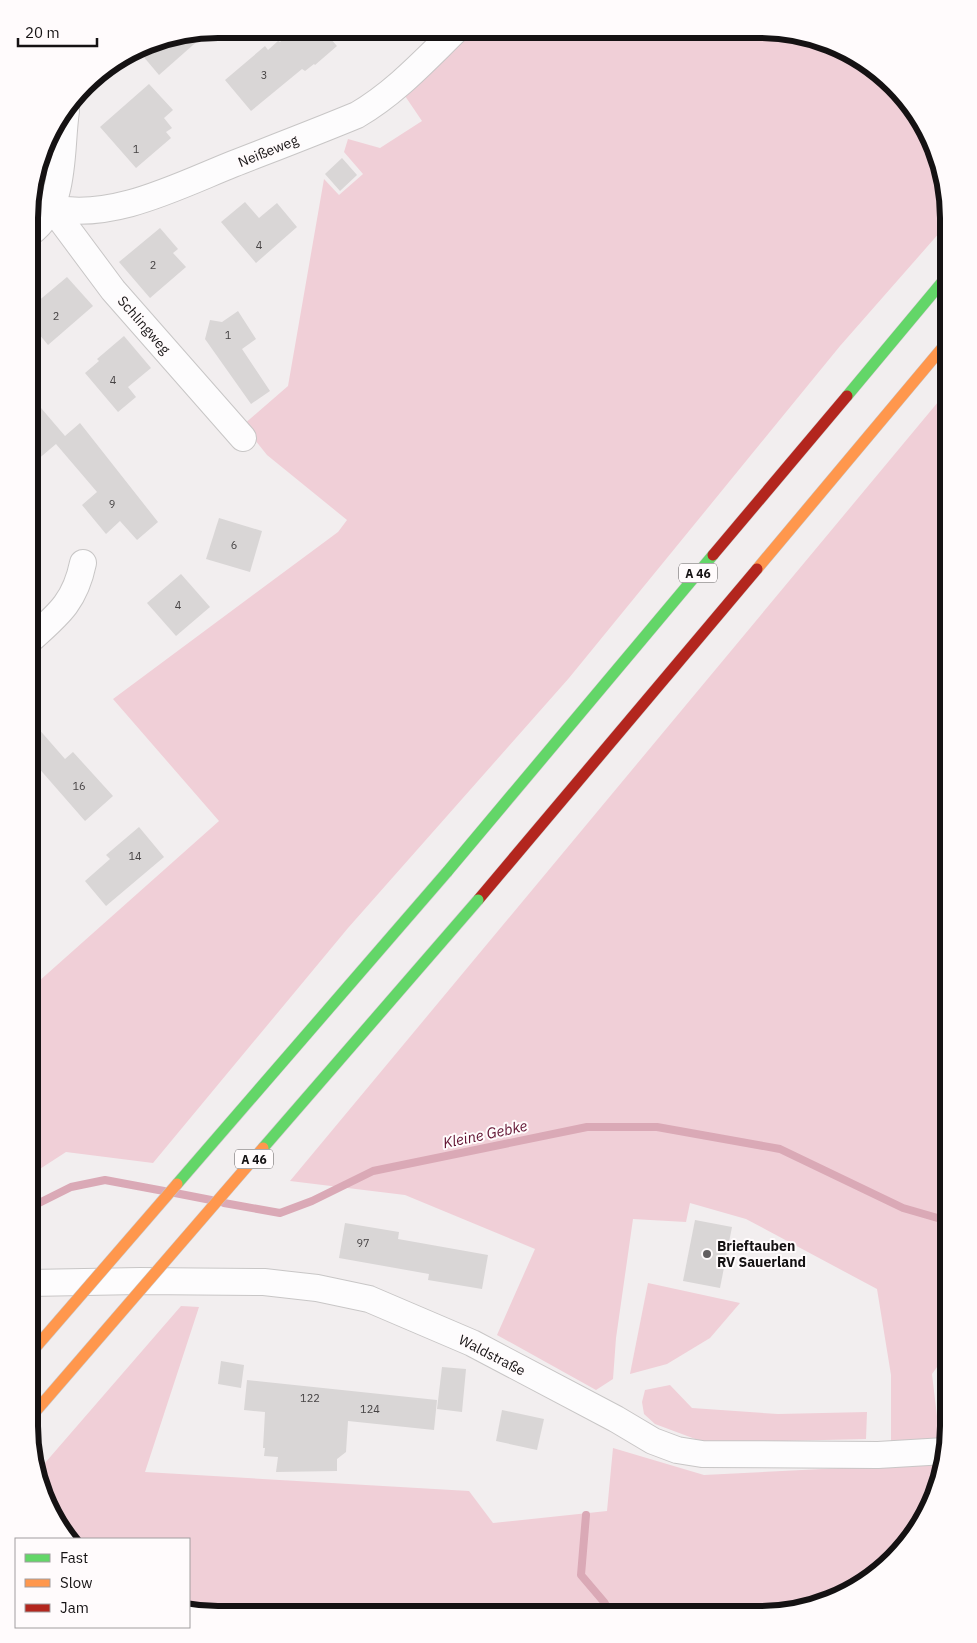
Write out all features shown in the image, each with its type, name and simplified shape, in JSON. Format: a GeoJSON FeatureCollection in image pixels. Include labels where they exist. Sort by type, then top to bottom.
{"type":"FeatureCollection","features":[{"type":"Feature","properties":{"kind":"highway","name":"A 46"},"geometry":{"type":"LineString","coordinates":[[38,1346],[447,872],[940,285]]}},
{"type":"Feature","properties":{"kind":"highway","name":"A 46"},"geometry":{"type":"LineString","coordinates":[[38,1409],[478,900],[940,351]]}},
{"type":"Feature","properties":{"kind":"street","name":"Neißeweg"},"geometry":{"type":"LineString","coordinates":[[52,208],[79,212],[107,209],[127,204],[167,191],[356,115],[394,90],[449,38]]}},
{"type":"Feature","properties":{"kind":"street"},"geometry":{"type":"LineString","coordinates":[[38,226],[52,208],[58,187],[65,124]]}},
{"type":"Feature","properties":{"kind":"street","name":"Schlingweg"},"geometry":{"type":"LineString","coordinates":[[52,208],[113,290],[242,438]]}},
{"type":"Feature","properties":{"kind":"street"},"geometry":{"type":"LineString","coordinates":[[38,633],[59,615],[74,592],[80,579],[83,563]]}},
{"type":"Feature","properties":{"kind":"street","name":"Waldstraße"},"geometry":{"type":"LineString","coordinates":[[38,1283],[264,1282],[317,1288],[369,1299],[472,1343],[616,1419],[653,1441],[676,1450],[702,1454],[878,1455],[938,1451]]}},
{"type":"Feature","properties":{"kind":"shaded area"},"geometry":{"type":"Polygon","coordinates":[[[459,38],[771,38],[806,44],[828,51],[859,68],[887,90],[902,108],[921,138],[930,160],[938,194],[940,232],[840,346],[569,678],[348,928],[153,1163],[66,1152],[38,1170],[38,982],[219,821],[113,699],[338,532],[347,520],[267,455],[243,425],[288,386],[324,179],[339,195],[363,174],[344,152],[348,139],[380,148],[422,121],[403,93],[459,38]]]}},
{"type":"Feature","properties":{"kind":"shaded area"},"geometry":{"type":"Polygon","coordinates":[[[940,400],[940,1363],[932,1374],[939,1442],[891,1443],[891,1375],[877,1289],[746,1219],[690,1203],[686,1222],[633,1219],[616,1338],[613,1379],[596,1390],[497,1335],[535,1249],[405,1195],[290,1181],[940,400]]]}},
{"type":"Feature","properties":{"kind":"shaded area"},"geometry":{"type":"Polygon","coordinates":[[[648,1283],[740,1303],[710,1338],[667,1364],[630,1374],[648,1283]]]}},
{"type":"Feature","properties":{"kind":"shaded area"},"geometry":{"type":"Polygon","coordinates":[[[181,1306],[199,1307],[145,1472],[469,1491],[493,1523],[607,1511],[613,1448],[704,1475],[935,1463],[921,1505],[902,1535],[878,1561],[859,1575],[828,1592],[794,1602],[759,1606],[218,1606],[190,1603],[190,1538],[77,1538],[56,1505],[42,1466],[181,1306]]]}},
{"type":"Feature","properties":{"kind":"shaded area"},"geometry":{"type":"Polygon","coordinates":[[[670,1385],[692,1408],[778,1414],[867,1412],[866,1439],[706,1443],[655,1424],[644,1414],[642,1402],[645,1390],[670,1385]]]}},
{"type":"Feature","properties":{"kind":"building"},"geometry":{"type":"Polygon","coordinates":[[[200,38],[159,75],[142,54],[171,44],[200,38]]]}},
{"type":"Feature","properties":{"kind":"building"},"geometry":{"type":"Polygon","coordinates":[[[285,38],[330,38],[337,46],[315,65],[305,71],[302,69],[251,111],[225,80],[265,46],[268,50],[278,41],[280,42],[285,38]]]}},
{"type":"Feature","properties":{"kind":"building"},"geometry":{"type":"Polygon","coordinates":[[[149,84],[173,110],[164,118],[172,128],[166,132],[171,138],[136,168],[100,127],[149,84]]]}},
{"type":"Feature","properties":{"kind":"building"},"geometry":{"type":"Polygon","coordinates":[[[342,158],[357,175],[340,191],[325,174],[342,158]]]}},
{"type":"Feature","properties":{"kind":"building"},"geometry":{"type":"Polygon","coordinates":[[[245,202],[259,218],[277,203],[297,227],[256,263],[221,222],[245,202]]]}},
{"type":"Feature","properties":{"kind":"building"},"geometry":{"type":"Polygon","coordinates":[[[160,228],[178,249],[173,253],[186,267],[150,298],[119,262],[160,228]]]}},
{"type":"Feature","properties":{"kind":"building"},"geometry":{"type":"Polygon","coordinates":[[[67,277],[93,306],[48,345],[38,333],[38,301],[67,277]]]}},
{"type":"Feature","properties":{"kind":"building"},"geometry":{"type":"Polygon","coordinates":[[[238,311],[256,339],[242,349],[270,391],[251,404],[205,339],[210,320],[222,322],[238,311]]]}},
{"type":"Feature","properties":{"kind":"building"},"geometry":{"type":"Polygon","coordinates":[[[124,336],[151,368],[128,387],[136,397],[118,412],[85,373],[99,361],[97,359],[124,336]]]}},
{"type":"Feature","properties":{"kind":"building"},"geometry":{"type":"Polygon","coordinates":[[[41,408],[65,436],[80,423],[158,522],[137,540],[120,521],[106,534],[82,505],[97,492],[56,444],[38,459],[38,410],[41,408]]]}},
{"type":"Feature","properties":{"kind":"building"},"geometry":{"type":"Polygon","coordinates":[[[219,518],[262,531],[250,572],[206,559],[219,518]]]}},
{"type":"Feature","properties":{"kind":"building"},"geometry":{"type":"Polygon","coordinates":[[[181,574],[210,607],[176,636],[147,603],[181,574]]]}},
{"type":"Feature","properties":{"kind":"building"},"geometry":{"type":"Polygon","coordinates":[[[38,728],[65,759],[73,752],[113,796],[85,821],[38,767],[38,728]]]}},
{"type":"Feature","properties":{"kind":"building"},"geometry":{"type":"Polygon","coordinates":[[[139,827],[164,857],[106,906],[85,881],[110,859],[106,855],[139,827]]]}},
{"type":"Feature","properties":{"kind":"building","name":"Brieftauben RV Sauerland"},"geometry":{"type":"Polygon","coordinates":[[[695,1220],[732,1227],[720,1288],[683,1281],[695,1220]]]}},
{"type":"Feature","properties":{"kind":"building"},"geometry":{"type":"Polygon","coordinates":[[[345,1223],[399,1232],[398,1239],[488,1255],[482,1289],[428,1280],[429,1274],[339,1258],[345,1223]]]}},
{"type":"Feature","properties":{"kind":"building"},"geometry":{"type":"Polygon","coordinates":[[[221,1361],[244,1365],[241,1388],[218,1384],[221,1361]]]}},
{"type":"Feature","properties":{"kind":"building"},"geometry":{"type":"Polygon","coordinates":[[[442,1367],[466,1369],[462,1412],[437,1409],[442,1367]]]}},
{"type":"Feature","properties":{"kind":"building"},"geometry":{"type":"Polygon","coordinates":[[[247,1380],[437,1400],[434,1430],[348,1421],[346,1452],[337,1459],[337,1471],[276,1472],[278,1457],[264,1456],[265,1412],[244,1410],[247,1380]]]}},
{"type":"Feature","properties":{"kind":"building"},"geometry":{"type":"Polygon","coordinates":[[[502,1410],[544,1419],[537,1450],[496,1441],[502,1410]]]}},
{"type":"Feature","properties":{"kind":"waterway","name":"Kleine Gebke"},"geometry":{"type":"LineString","coordinates":[[224,1203],[280,1213],[312,1201],[373,1171],[587,1127],[657,1127],[780,1149],[903,1208],[940,1219]]}},
{"type":"Feature","properties":{"kind":"waterway","name":"Kleine Gebke"},"geometry":{"type":"LineString","coordinates":[[38,1204],[71,1187],[105,1180],[164,1191]]}},
{"type":"Feature","properties":{"kind":"waterway","name":"Kleine Gebke"},"geometry":{"type":"LineString","coordinates":[[175,1193],[211,1200]]}},
{"type":"Feature","properties":{"kind":"waterway"},"geometry":{"type":"LineString","coordinates":[[586,1515],[581,1575],[606,1606]]}},
{"type":"Feature","properties":{"kind":"traffic: fast"},"geometry":{"type":"LineString","coordinates":[[847,396],[940,285]]}},
{"type":"Feature","properties":{"kind":"traffic: fast"},"geometry":{"type":"LineString","coordinates":[[447,872],[713,555]]}},
{"type":"Feature","properties":{"kind":"traffic: fast"},"geometry":{"type":"LineString","coordinates":[[177,1184],[447,872]]}},
{"type":"Feature","properties":{"kind":"traffic: fast"},"geometry":{"type":"LineString","coordinates":[[263,1148],[478,900]]}},
{"type":"Feature","properties":{"kind":"traffic: slow"},"geometry":{"type":"LineString","coordinates":[[757,569],[940,351]]}},
{"type":"Feature","properties":{"kind":"traffic: slow"},"geometry":{"type":"LineString","coordinates":[[38,1409],[263,1148]]}},
{"type":"Feature","properties":{"kind":"traffic: slow"},"geometry":{"type":"LineString","coordinates":[[38,1345],[177,1184]]}},
{"type":"Feature","properties":{"kind":"traffic: jam"},"geometry":{"type":"LineString","coordinates":[[713,555],[847,396]]}},
{"type":"Feature","properties":{"kind":"traffic: jam"},"geometry":{"type":"LineString","coordinates":[[478,900],[757,569]]}},
{"type":"Feature","properties":{"kind":"place","name":"Brieftauben RV Sauerland"},"geometry":{"type":"Point","coordinates":[707,1254]}}]}
